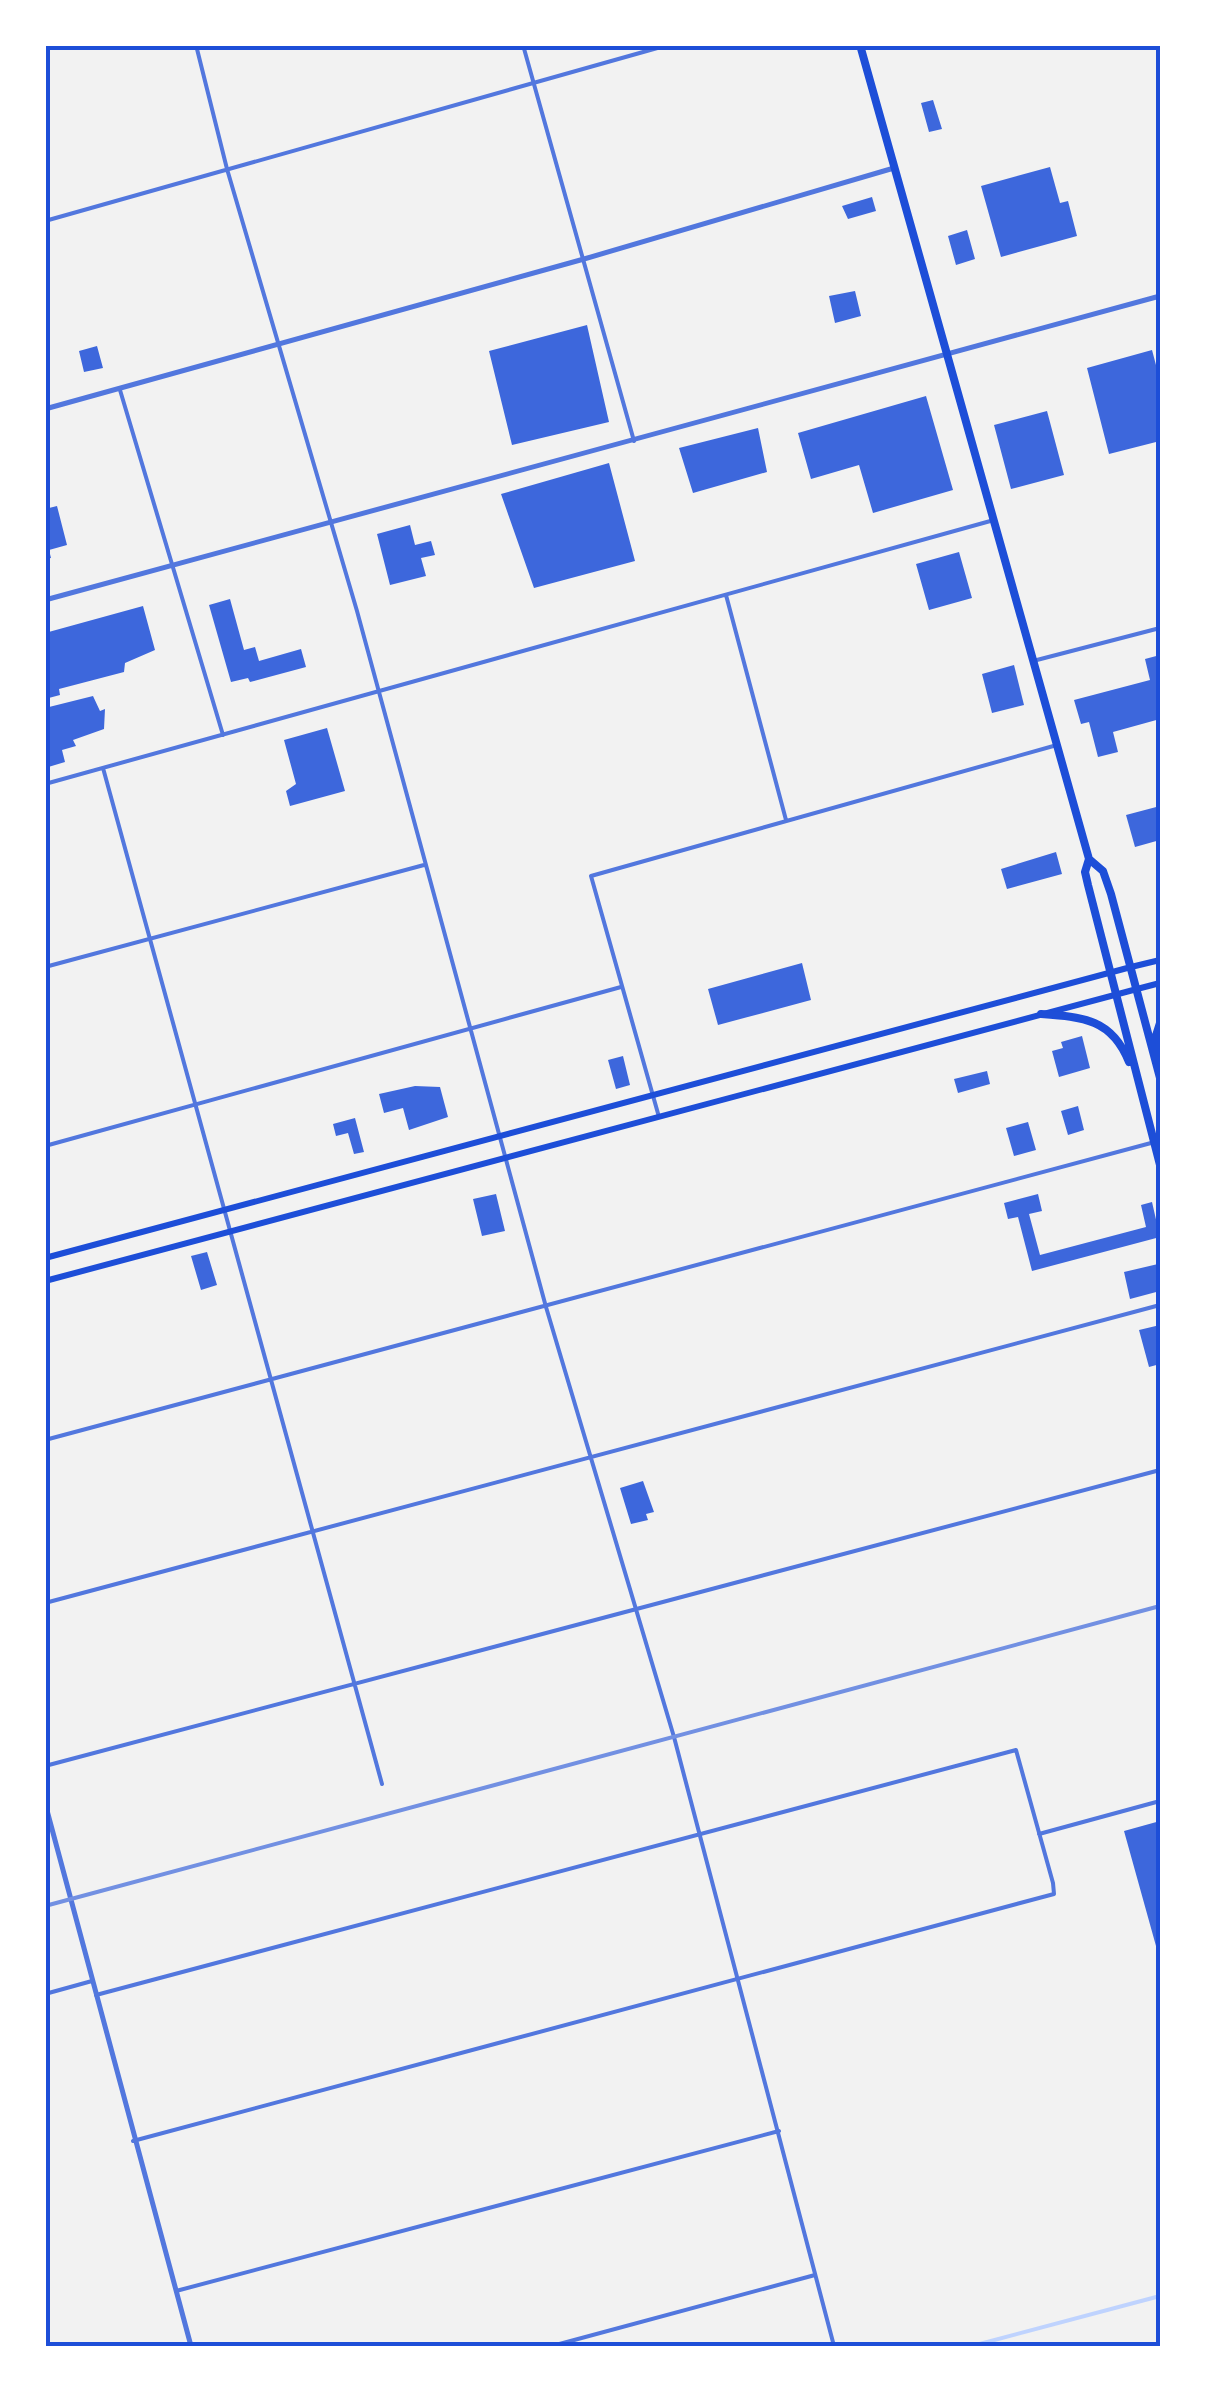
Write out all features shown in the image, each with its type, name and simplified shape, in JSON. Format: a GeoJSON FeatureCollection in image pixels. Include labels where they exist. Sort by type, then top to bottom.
{"type":"FeatureCollection","features":[{"type":"Feature","properties":{"kind":"highway"},"geometry":{"type":"LineString","coordinates":[[860,45],[1089,859],[1103,872],[1160,1078]]}},
{"type":"Feature","properties":{"kind":"highway"},"geometry":{"type":"LineString","coordinates":[[1089,859],[1085,872],[1160,1165]]}},
{"type":"Feature","properties":{"kind":"highway"},"geometry":{"type":"LineString","coordinates":[[1041,1014],[1082,1017],[1108,1028],[1120,1041],[1142,1098]]}},
{"type":"Feature","properties":{"kind":"highway"},"geometry":{"type":"LineString","coordinates":[[1152,1049],[1160,1023]]}},
{"type":"Feature","properties":{"kind":"main road"},"geometry":{"type":"LineString","coordinates":[[45,1258],[1160,960]]}},
{"type":"Feature","properties":{"kind":"main road"},"geometry":{"type":"LineString","coordinates":[[45,1281],[1160,983]]}},
{"type":"Feature","properties":{"kind":"street"},"geometry":{"type":"LineString","coordinates":[[196,45],[227,170],[378,692],[546,1308],[638,1608],[701,1834],[834,2346]]}},
{"type":"Feature","properties":{"kind":"street"},"geometry":{"type":"LineString","coordinates":[[523,45],[634,441]]}},
{"type":"Feature","properties":{"kind":"street"},"geometry":{"type":"LineString","coordinates":[[45,221],[668,45]]}},
{"type":"Feature","properties":{"kind":"street"},"geometry":{"type":"LineString","coordinates":[[45,409],[584,260],[894,168]]}},
{"type":"Feature","properties":{"kind":"street"},"geometry":{"type":"LineString","coordinates":[[45,600],[1160,296]]}},
{"type":"Feature","properties":{"kind":"street"},"geometry":{"type":"LineString","coordinates":[[120,390],[223,734]]}},
{"type":"Feature","properties":{"kind":"street"},"geometry":{"type":"LineString","coordinates":[[45,784],[994,520]]}},
{"type":"Feature","properties":{"kind":"street"},"geometry":{"type":"LineString","coordinates":[[726,595],[786,820]]}},
{"type":"Feature","properties":{"kind":"street"},"geometry":{"type":"LineString","coordinates":[[1033,661],[1160,628]]}},
{"type":"Feature","properties":{"kind":"street"},"geometry":{"type":"LineString","coordinates":[[659,1117],[592,876],[1057,745]]}},
{"type":"Feature","properties":{"kind":"street"},"geometry":{"type":"LineString","coordinates":[[103,768],[382,1784]]}},
{"type":"Feature","properties":{"kind":"street"},"geometry":{"type":"LineString","coordinates":[[45,967],[424,865]]}},
{"type":"Feature","properties":{"kind":"street"},"geometry":{"type":"LineString","coordinates":[[45,1146],[621,987]]}},
{"type":"Feature","properties":{"kind":"street"},"geometry":{"type":"LineString","coordinates":[[45,1440],[1154,1143]]}},
{"type":"Feature","properties":{"kind":"street"},"geometry":{"type":"LineString","coordinates":[[45,1603],[1160,1306]]}},
{"type":"Feature","properties":{"kind":"street"},"geometry":{"type":"LineString","coordinates":[[45,1766],[1160,1470]]}},
{"type":"Feature","properties":{"kind":"street"},"geometry":{"type":"LineString","coordinates":[[96,1995],[1016,1750],[1040,1834],[1054,1894],[133,2141]]}},
{"type":"Feature","properties":{"kind":"street"},"geometry":{"type":"LineString","coordinates":[[1040,1834],[1160,1801]]}},
{"type":"Feature","properties":{"kind":"street"},"geometry":{"type":"LineString","coordinates":[[45,1803],[191,2346]]}},
{"type":"Feature","properties":{"kind":"street"},"geometry":{"type":"LineString","coordinates":[[45,1994],[92,1981]]}},
{"type":"Feature","properties":{"kind":"street"},"geometry":{"type":"LineString","coordinates":[[176,2291],[779,2131]]}},
{"type":"Feature","properties":{"kind":"street"},"geometry":{"type":"LineString","coordinates":[[552,2346],[816,2275]]}},
{"type":"Feature","properties":{"kind":"building"},"geometry":{"type":"Polygon","coordinates":[[[933,100],[942,129],[929,132],[921,103],[933,100]]]}},
{"type":"Feature","properties":{"kind":"building"},"geometry":{"type":"Polygon","coordinates":[[[1050,167],[1060,203],[1068,201],[1077,236],[1001,257],[981,186],[1050,167]]]}},
{"type":"Feature","properties":{"kind":"building"},"geometry":{"type":"Polygon","coordinates":[[[872,197],[876,211],[848,219],[842,206],[872,197]]]}},
{"type":"Feature","properties":{"kind":"building"},"geometry":{"type":"Polygon","coordinates":[[[967,230],[975,259],[956,265],[948,236],[967,230]]]}},
{"type":"Feature","properties":{"kind":"building"},"geometry":{"type":"Polygon","coordinates":[[[855,291],[861,316],[835,323],[829,296],[855,291]]]}},
{"type":"Feature","properties":{"kind":"building"},"geometry":{"type":"Polygon","coordinates":[[[587,325],[609,422],[512,445],[489,351],[587,325]]]}},
{"type":"Feature","properties":{"kind":"building"},"geometry":{"type":"Polygon","coordinates":[[[97,346],[103,368],[84,372],[79,351],[97,346]]]}},
{"type":"Feature","properties":{"kind":"building"},"geometry":{"type":"Polygon","coordinates":[[[1152,350],[1160,380],[1160,441],[1109,454],[1087,368],[1152,350]]]}},
{"type":"Feature","properties":{"kind":"building"},"geometry":{"type":"Polygon","coordinates":[[[926,396],[953,490],[873,513],[859,465],[811,479],[798,433],[926,396]]]}},
{"type":"Feature","properties":{"kind":"building"},"geometry":{"type":"Polygon","coordinates":[[[1047,411],[1064,475],[1011,489],[994,425],[1047,411]]]}},
{"type":"Feature","properties":{"kind":"building"},"geometry":{"type":"Polygon","coordinates":[[[758,428],[767,472],[693,493],[679,448],[758,428]]]}},
{"type":"Feature","properties":{"kind":"building"},"geometry":{"type":"Polygon","coordinates":[[[609,463],[635,561],[534,588],[501,494],[609,463]]]}},
{"type":"Feature","properties":{"kind":"building"},"geometry":{"type":"Polygon","coordinates":[[[57,506],[67,545],[49,550],[51,558],[45,559],[45,509],[57,506]]]}},
{"type":"Feature","properties":{"kind":"building"},"geometry":{"type":"Polygon","coordinates":[[[410,525],[415,545],[431,541],[435,555],[421,558],[426,576],[390,585],[377,534],[410,525]]]}},
{"type":"Feature","properties":{"kind":"building"},"geometry":{"type":"Polygon","coordinates":[[[959,552],[972,598],[929,610],[916,564],[959,552]]]}},
{"type":"Feature","properties":{"kind":"building"},"geometry":{"type":"Polygon","coordinates":[[[230,599],[244,650],[255,647],[259,661],[301,649],[306,667],[250,682],[248,678],[231,682],[209,605],[230,599]]]}},
{"type":"Feature","properties":{"kind":"building"},"geometry":{"type":"Polygon","coordinates":[[[143,606],[155,650],[125,663],[124,672],[59,689],[60,695],[45,699],[45,633],[143,606]]]}},
{"type":"Feature","properties":{"kind":"building"},"geometry":{"type":"Polygon","coordinates":[[[1160,655],[1160,719],[1113,732],[1118,752],[1098,757],[1089,722],[1081,724],[1074,700],[1150,680],[1145,659],[1160,655]]]}},
{"type":"Feature","properties":{"kind":"building"},"geometry":{"type":"Polygon","coordinates":[[[1014,665],[1024,705],[992,713],[982,674],[1014,665]]]}},
{"type":"Feature","properties":{"kind":"building"},"geometry":{"type":"Polygon","coordinates":[[[93,696],[100,711],[105,709],[104,729],[73,740],[76,746],[62,750],[65,762],[45,768],[45,708],[93,696]]]}},
{"type":"Feature","properties":{"kind":"building"},"geometry":{"type":"Polygon","coordinates":[[[327,728],[345,791],[290,806],[286,791],[296,784],[284,740],[327,728]]]}},
{"type":"Feature","properties":{"kind":"building"},"geometry":{"type":"Polygon","coordinates":[[[1160,806],[1160,840],[1135,847],[1126,815],[1160,806]]]}},
{"type":"Feature","properties":{"kind":"building"},"geometry":{"type":"Polygon","coordinates":[[[1056,852],[1062,874],[1007,889],[1001,869],[1056,852]]]}},
{"type":"Feature","properties":{"kind":"building"},"geometry":{"type":"Polygon","coordinates":[[[802,963],[811,1000],[718,1025],[708,989],[802,963]]]}},
{"type":"Feature","properties":{"kind":"building"},"geometry":{"type":"Polygon","coordinates":[[[1082,1036],[1090,1068],[1059,1077],[1052,1051],[1063,1048],[1061,1042],[1082,1036]]]}},
{"type":"Feature","properties":{"kind":"building"},"geometry":{"type":"Polygon","coordinates":[[[623,1056],[630,1085],[616,1089],[608,1060],[623,1056]]]}},
{"type":"Feature","properties":{"kind":"building"},"geometry":{"type":"Polygon","coordinates":[[[987,1071],[990,1084],[958,1093],[954,1079],[987,1071]]]}},
{"type":"Feature","properties":{"kind":"building"},"geometry":{"type":"Polygon","coordinates":[[[415,1086],[440,1087],[448,1117],[409,1130],[403,1108],[384,1113],[379,1094],[415,1086]]]}},
{"type":"Feature","properties":{"kind":"building"},"geometry":{"type":"Polygon","coordinates":[[[1078,1106],[1084,1130],[1068,1135],[1061,1111],[1078,1106]]]}},
{"type":"Feature","properties":{"kind":"building"},"geometry":{"type":"Polygon","coordinates":[[[355,1118],[364,1152],[354,1154],[348,1133],[336,1136],[333,1124],[355,1118]]]}},
{"type":"Feature","properties":{"kind":"building"},"geometry":{"type":"Polygon","coordinates":[[[1028,1122],[1036,1150],[1014,1156],[1006,1128],[1028,1122]]]}},
{"type":"Feature","properties":{"kind":"building"},"geometry":{"type":"Polygon","coordinates":[[[496,1194],[505,1231],[482,1236],[473,1199],[496,1194]]]}},
{"type":"Feature","properties":{"kind":"building"},"geometry":{"type":"Polygon","coordinates":[[[1038,1194],[1042,1211],[1029,1214],[1040,1255],[1146,1227],[1141,1205],[1152,1202],[1160,1237],[1032,1271],[1018,1217],[1008,1219],[1004,1203],[1038,1194]]]}},
{"type":"Feature","properties":{"kind":"building"},"geometry":{"type":"Polygon","coordinates":[[[207,1252],[217,1285],[201,1290],[191,1256],[207,1252]]]}},
{"type":"Feature","properties":{"kind":"building"},"geometry":{"type":"Polygon","coordinates":[[[1158,1264],[1160,1291],[1130,1299],[1124,1272],[1158,1264]]]}},
{"type":"Feature","properties":{"kind":"building"},"geometry":{"type":"Polygon","coordinates":[[[1160,1325],[1160,1364],[1149,1367],[1139,1330],[1160,1325]]]}},
{"type":"Feature","properties":{"kind":"building"},"geometry":{"type":"Polygon","coordinates":[[[643,1481],[654,1512],[646,1514],[648,1520],[631,1524],[620,1488],[643,1481]]]}},
{"type":"Feature","properties":{"kind":"building"},"geometry":{"type":"Polygon","coordinates":[[[1160,1821],[1160,1945],[1156,1946],[1124,1831],[1160,1821]]]}},
{"type":"Feature","properties":{"kind":"waterway"},"geometry":{"type":"LineString","coordinates":[[972,2346],[1160,2296]]}},
{"type":"Feature","properties":{"kind":"railway"},"geometry":{"type":"LineString","coordinates":[[45,1906],[1160,1606]]}}]}
